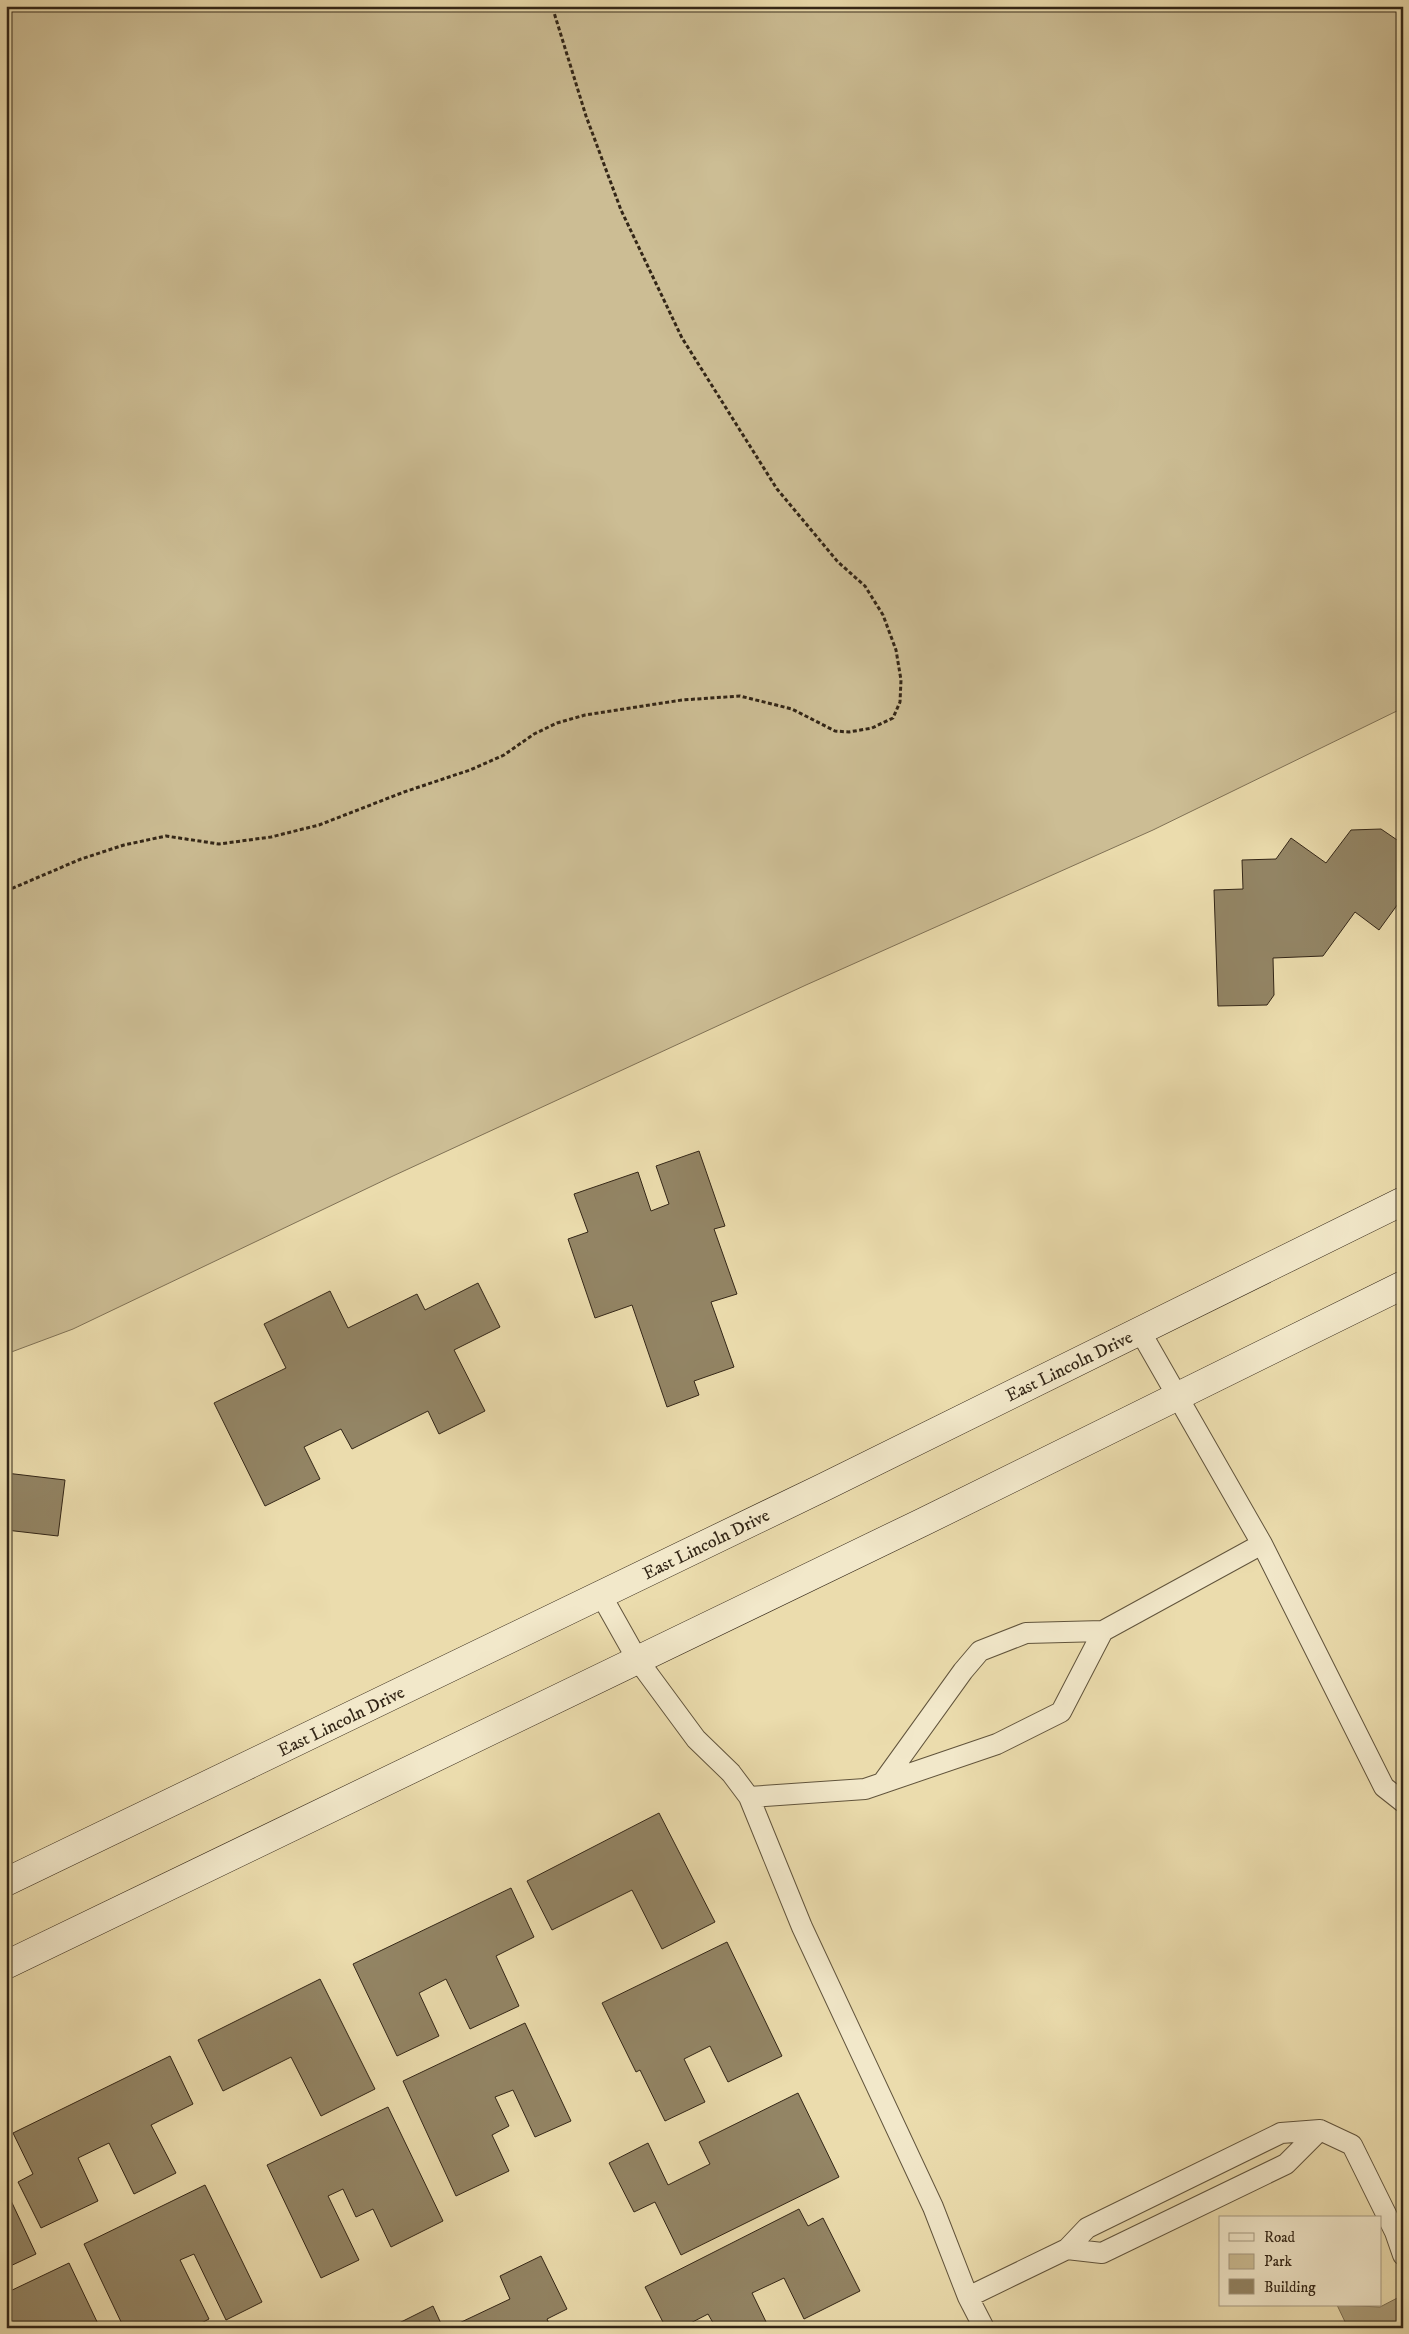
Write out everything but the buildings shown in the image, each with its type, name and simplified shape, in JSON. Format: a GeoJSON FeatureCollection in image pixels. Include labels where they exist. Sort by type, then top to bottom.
{"type":"FeatureCollection","features":[{"type":"Feature","properties":{"kind":"main road","name":"East Lincoln Drive"},"geometry":{"type":"LineString","coordinates":[[6,1882],[601,1595],[1403,1201]]}},
{"type":"Feature","properties":{"kind":"main road"},"geometry":{"type":"LineString","coordinates":[[6,1965],[1177,1398],[1403,1286]]}},
{"type":"Feature","properties":{"kind":"lane"},"geometry":{"type":"LineString","coordinates":[[1140,1331],[1262,1544],[1384,1787],[1403,1802]]}},
{"type":"Feature","properties":{"kind":"lane"},"geometry":{"type":"LineString","coordinates":[[883,1782],[963,1671],[980,1651],[1026,1633],[1102,1631],[1262,1544]]}},
{"type":"Feature","properties":{"kind":"lane"},"geometry":{"type":"LineString","coordinates":[[601,1595],[637,1660],[696,1739],[731,1773],[750,1797],[802,1927],[933,2208],[968,2297],[984,2328]]}},
{"type":"Feature","properties":{"kind":"lane"},"geometry":{"type":"LineString","coordinates":[[750,1797],[865,1789],[997,1744],[1061,1712],[1102,1631]]}},
{"type":"Feature","properties":{"kind":"lane"},"geometry":{"type":"LineString","coordinates":[[968,2297],[1067,2249],[1087,2228],[1281,2134],[1320,2130],[1352,2145],[1395,2232],[1403,2255]]}},
{"type":"Feature","properties":{"kind":"lane"},"geometry":{"type":"LineString","coordinates":[[1067,2249],[1102,2253],[1286,2164],[1320,2130]]}},
{"type":"Feature","properties":{"kind":"path"},"geometry":{"type":"LineString","coordinates":[[6,891],[81,859],[124,845],[166,836],[219,844],[271,837],[318,825],[404,792],[470,770],[504,755],[534,734],[557,722],[585,715],[682,700],[740,696],[792,709],[835,731],[849,732],[872,728],[893,718],[900,702],[901,680],[896,650],[883,615],[865,586],[838,562],[777,489],[682,338],[621,210],[586,116],[552,6]]}},
{"type":"Feature","properties":{"kind":"green space"},"geometry":{"type":"Polygon","coordinates":[[[6,6],[1403,6],[1403,708],[1153,830],[806,985],[393,1176],[73,1329],[6,1354],[6,6]]]}},
{"type":"Feature","properties":{"kind":"shaded area"},"geometry":{"type":"Polygon","coordinates":[[[1403,2295],[1403,2328],[1348,2328],[1337,2306],[1380,2307],[1403,2295]]]}}]}
